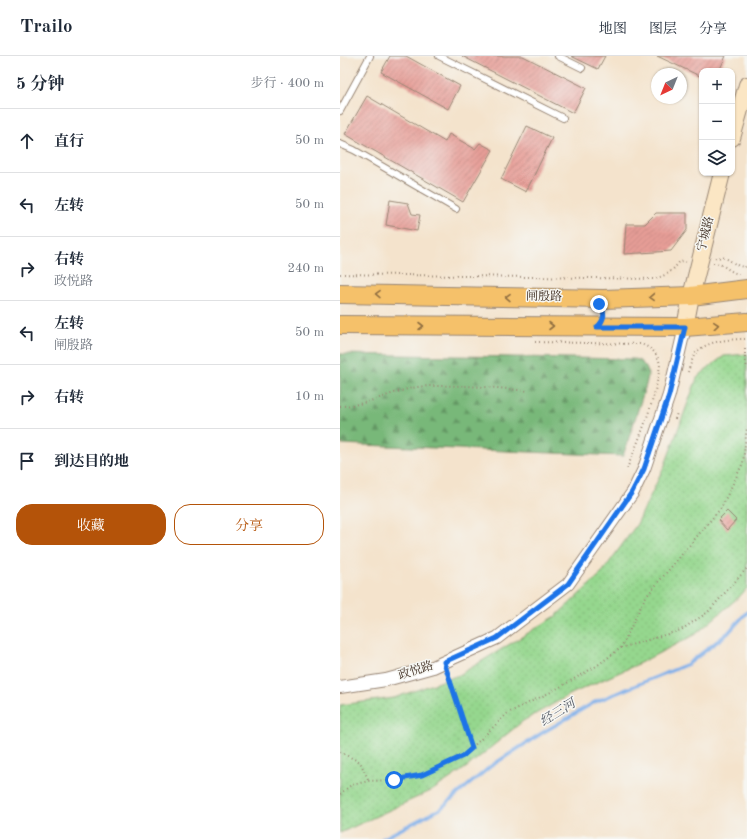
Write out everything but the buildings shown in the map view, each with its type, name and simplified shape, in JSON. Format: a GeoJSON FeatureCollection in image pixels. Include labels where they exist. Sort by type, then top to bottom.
{"type":"FeatureCollection","features":[{"type":"Feature","properties":{"kind":"main road","name":"闸殷路"},"geometry":{"type":"LineString","coordinates":[[340,294],[603,299],[691,296],[745,282]]}},
{"type":"Feature","properties":{"kind":"main road"},"geometry":{"type":"LineString","coordinates":[[584,298],[599,304],[603,309],[603,318],[597,327]]}},
{"type":"Feature","properties":{"kind":"main road"},"geometry":{"type":"LineString","coordinates":[[340,325],[685,327],[747,322]]}},
{"type":"Feature","properties":{"kind":"street"},"geometry":{"type":"LineString","coordinates":[[735,128],[747,86]]}},
{"type":"Feature","properties":{"kind":"street","name":"宁城路"},"geometry":{"type":"LineString","coordinates":[[685,327],[691,296],[721,176]]}},
{"type":"Feature","properties":{"kind":"street","name":"政悦路"},"geometry":{"type":"LineString","coordinates":[[340,687],[386,680],[433,667],[497,638],[568,584],[629,497],[644,469],[669,395],[685,327]]}},
{"type":"Feature","properties":{"kind":"lane"},"geometry":{"type":"LineString","coordinates":[[340,111],[370,56]]}},
{"type":"Feature","properties":{"kind":"lane"},"geometry":{"type":"LineString","coordinates":[[439,56],[563,118]]}},
{"type":"Feature","properties":{"kind":"lane"},"geometry":{"type":"LineString","coordinates":[[558,56],[582,68]]}},
{"type":"Feature","properties":{"kind":"lane"},"geometry":{"type":"LineString","coordinates":[[340,144],[354,150],[456,209]]}},
{"type":"Feature","properties":{"kind":"path","name":"闸殷路"},"geometry":{"type":"LineString","coordinates":[[340,274],[654,279],[671,272],[680,261]]}},
{"type":"Feature","properties":{"kind":"path"},"geometry":{"type":"LineString","coordinates":[[719,263],[735,273],[745,282]]}},
{"type":"Feature","properties":{"kind":"path"},"geometry":{"type":"LineString","coordinates":[[687,373],[693,357],[699,350],[711,344],[730,339],[747,339]]}},
{"type":"Feature","properties":{"kind":"path"},"geometry":{"type":"LineString","coordinates":[[626,471],[640,438],[652,402],[660,365],[659,359],[653,350],[648,346],[634,344]]}},
{"type":"Feature","properties":{"kind":"path"},"geometry":{"type":"LineString","coordinates":[[745,349],[747,368]]}},
{"type":"Feature","properties":{"kind":"path"},"geometry":{"type":"LineString","coordinates":[[340,406],[361,404],[388,394],[419,387],[459,386],[529,390]]}},
{"type":"Feature","properties":{"kind":"path"},"geometry":{"type":"LineString","coordinates":[[675,419],[677,413]]}},
{"type":"Feature","properties":{"kind":"path"},"geometry":{"type":"LineString","coordinates":[[621,648],[645,598],[721,508],[743,463],[747,427]]}},
{"type":"Feature","properties":{"kind":"path"},"geometry":{"type":"LineString","coordinates":[[340,794],[351,785],[369,781],[394,780],[422,775],[463,756],[508,713],[551,692],[595,667],[621,648],[681,630],[698,620],[708,612],[747,568]]}},
{"type":"Feature","properties":{"kind":"path"},"geometry":{"type":"LineString","coordinates":[[444,662],[472,748]]}},
{"type":"Feature","properties":{"kind":"path"},"geometry":{"type":"LineString","coordinates":[[340,752],[360,762],[369,781]]}},
{"type":"Feature","properties":{"kind":"green space"},"geometry":{"type":"Polygon","coordinates":[[[340,354],[634,359],[642,363],[648,371],[648,376],[623,456],[340,444],[340,354]]]}},
{"type":"Feature","properties":{"kind":"green space"},"geometry":{"type":"Polygon","coordinates":[[[747,354],[747,588],[696,634],[636,665],[571,694],[523,721],[467,767],[433,790],[340,833],[340,705],[394,698],[459,675],[556,616],[601,574],[637,524],[665,465],[697,378],[724,356],[747,354]]]}},
{"type":"Feature","properties":{"kind":"waterway","name":"经三河"},"geometry":{"type":"LineString","coordinates":[[382,839],[440,809],[491,766],[542,733],[595,702],[688,664],[728,633],[747,612]]}},
{"type":"Feature","properties":{"kind":"route"},"geometry":{"type":"LineString","coordinates":[[394,780],[422,775],[463,756],[472,748],[444,662],[497,638],[568,584],[619,512],[644,469],[669,395],[685,327],[597,327],[601,323],[604,313],[599,304]]}}]}
